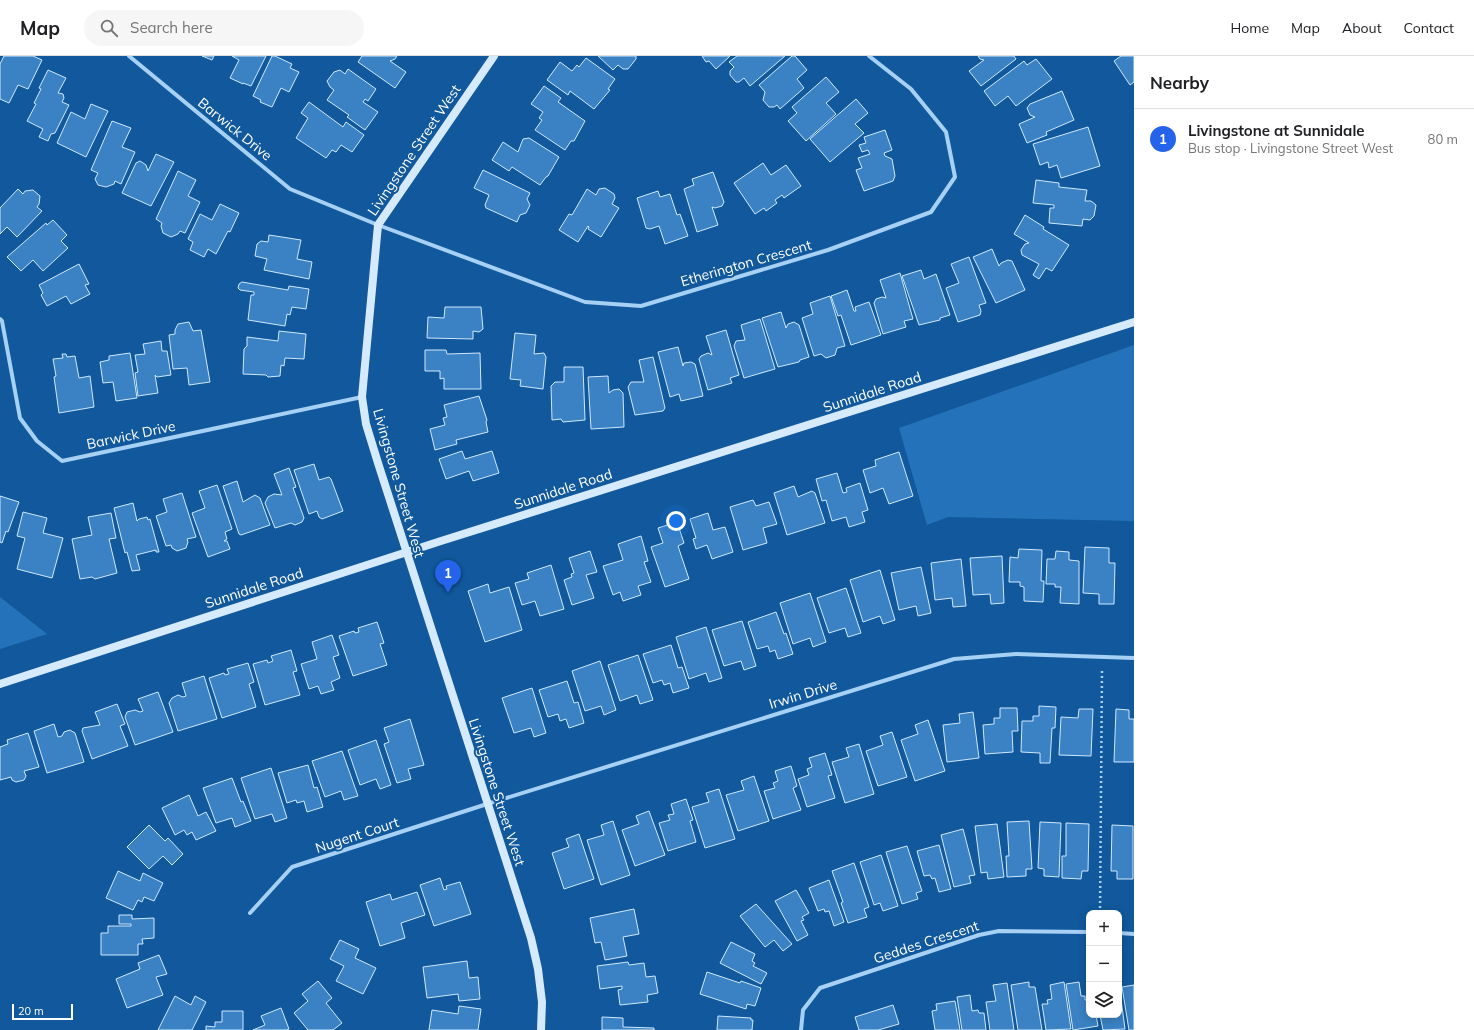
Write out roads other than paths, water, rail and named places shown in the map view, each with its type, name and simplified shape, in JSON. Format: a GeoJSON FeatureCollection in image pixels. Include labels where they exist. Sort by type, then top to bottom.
{"type":"FeatureCollection","features":[{"type":"Feature","properties":{"kind":"main road","name":"Livingstone Street West"},"geometry":{"type":"LineString","coordinates":[[494,56],[378,225],[362,398],[366,424],[406,553],[531,938],[538,969],[542,1002],[541,1030]]}},
{"type":"Feature","properties":{"kind":"main road","name":"Sunnidale Road"},"geometry":{"type":"LineString","coordinates":[[0,684],[406,553],[1134,322]]}},
{"type":"Feature","properties":{"kind":"street","name":"Barwick Drive"},"geometry":{"type":"LineString","coordinates":[[129,56],[290,189],[378,225]]}},
{"type":"Feature","properties":{"kind":"street","name":"Etherington Crescent"},"geometry":{"type":"LineString","coordinates":[[378,225],[585,302],[641,306],[828,250],[931,212],[955,177],[946,132],[911,89],[869,56]]}},
{"type":"Feature","properties":{"kind":"street","name":"Barwick Drive"},"geometry":{"type":"LineString","coordinates":[[0,319],[2,321],[20,418],[37,442],[62,461],[362,398]]}},
{"type":"Feature","properties":{"kind":"street","name":"Irwin Drive"},"geometry":{"type":"LineString","coordinates":[[487,804],[954,659],[1016,654],[1134,658]]}},
{"type":"Feature","properties":{"kind":"street","name":"Nugent Court"},"geometry":{"type":"LineString","coordinates":[[250,912],[292,868],[487,804]]}},
{"type":"Feature","properties":{"kind":"street","name":"Geddes Crescent"},"geometry":{"type":"LineString","coordinates":[[802,1030],[803,1010],[820,988],[999,931],[1086,932]]}},
{"type":"Feature","properties":{"kind":"street"},"geometry":{"type":"LineString","coordinates":[[1122,933],[1134,934]]}},
{"type":"Feature","properties":{"kind":"place","name":"Livingstone at Sunnidale"},"geometry":{"type":"Point","coordinates":[448,593]}}]}
